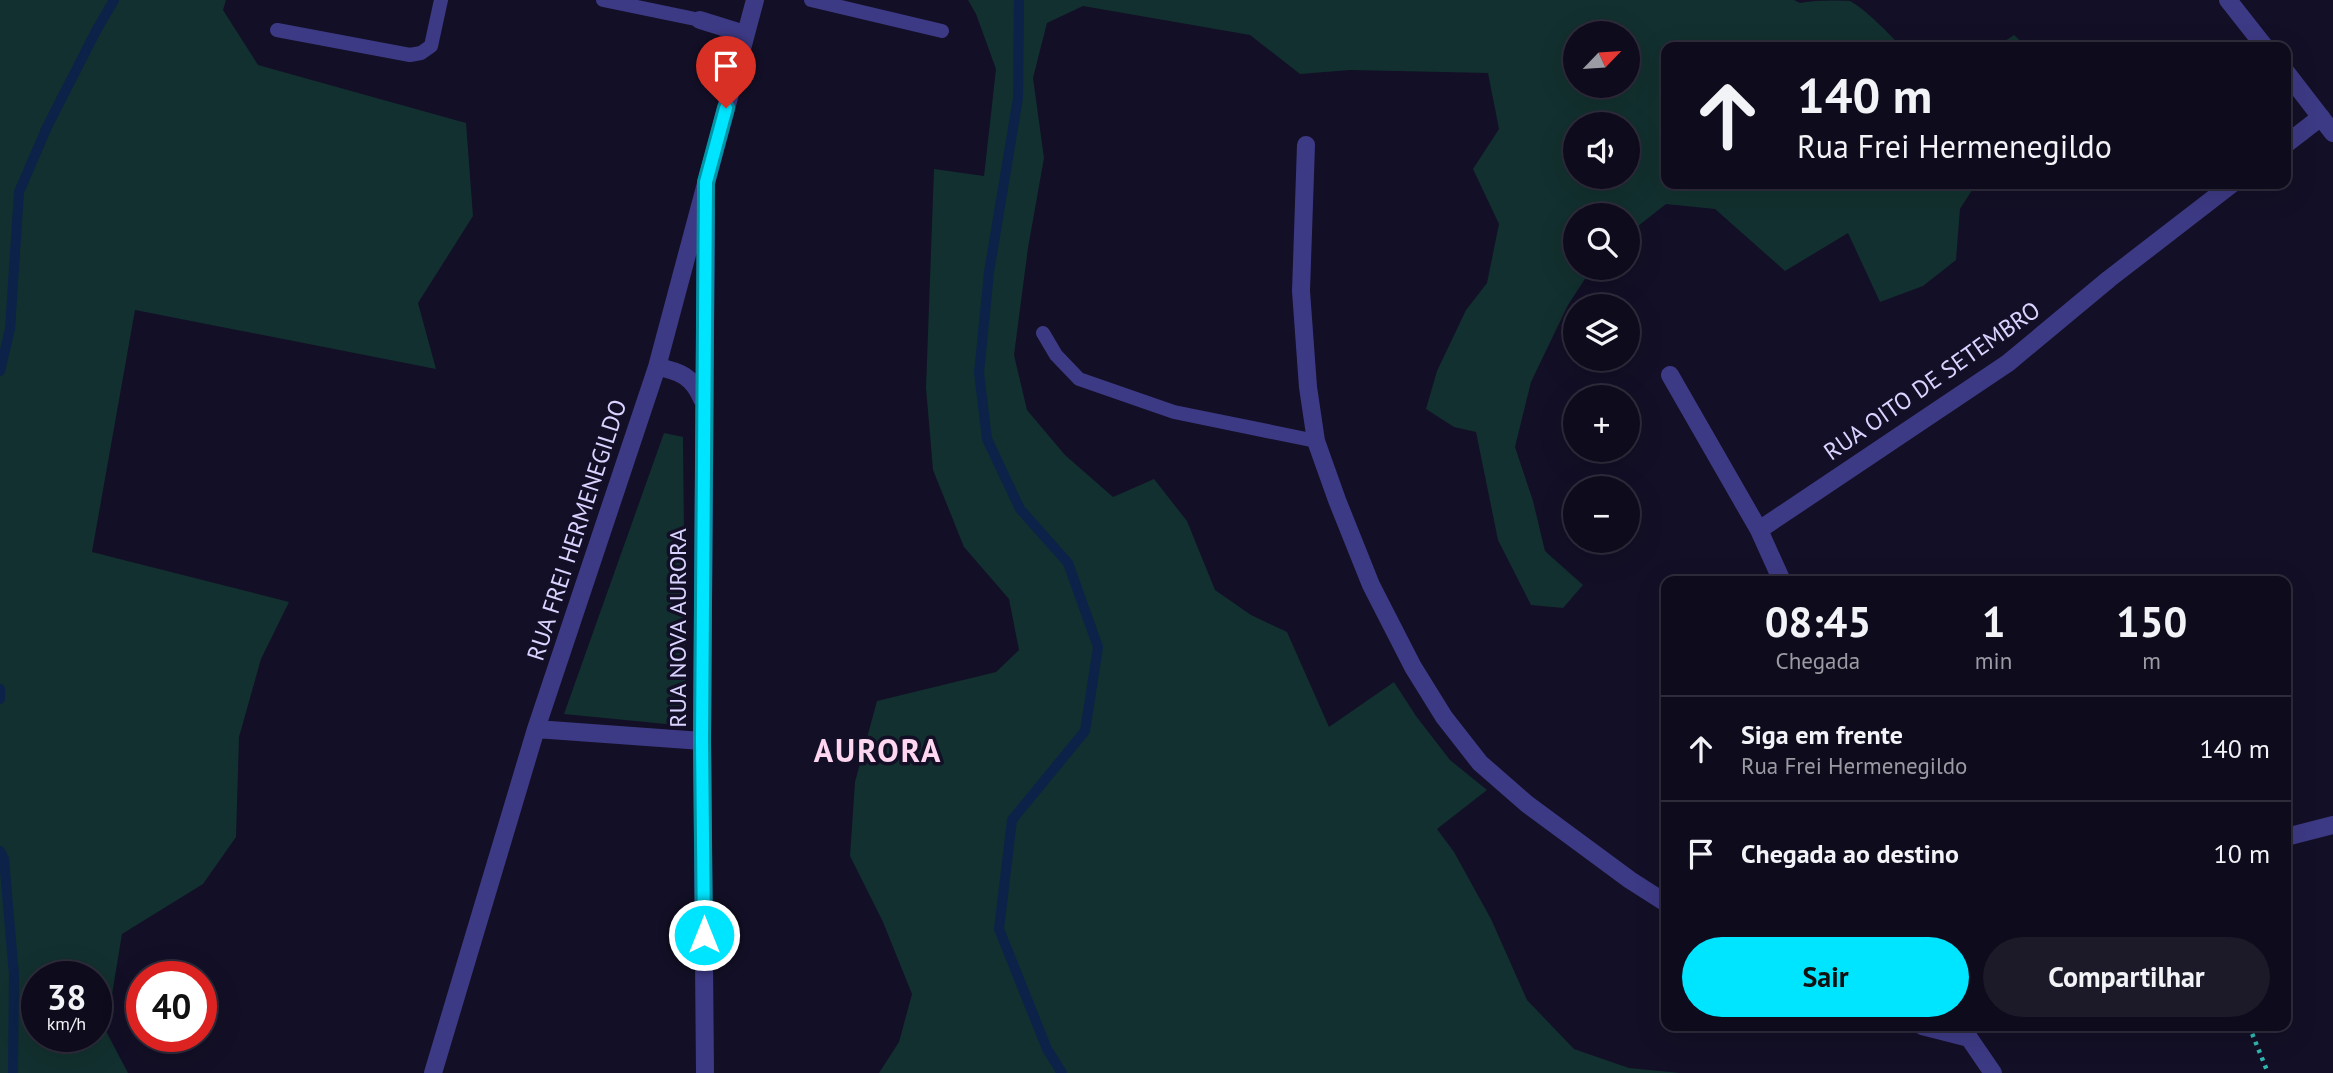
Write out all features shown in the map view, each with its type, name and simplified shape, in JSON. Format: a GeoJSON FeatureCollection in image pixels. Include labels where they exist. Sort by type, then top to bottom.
{"type":"FeatureCollection","features":[{"type":"Feature","properties":{"kind":"street","name":"RUA FREI HERMENEGILDO"},"geometry":{"type":"LineString","coordinates":[[433,1073],[536,729],[657,367],[755,0]]}},
{"type":"Feature","properties":{"kind":"street"},"geometry":{"type":"LineString","coordinates":[[2228,0],[2261,42]]}},
{"type":"Feature","properties":{"kind":"street"},"geometry":{"type":"LineString","coordinates":[[700,20],[746,34]]}},
{"type":"Feature","properties":{"kind":"street"},"geometry":{"type":"LineString","coordinates":[[2248,25],[2250,42]]}},
{"type":"Feature","properties":{"kind":"street"},"geometry":{"type":"LineString","coordinates":[[2291,81],[2333,133]]}},
{"type":"Feature","properties":{"kind":"street"},"geometry":{"type":"LineString","coordinates":[[2291,140],[2321,117]]}},
{"type":"Feature","properties":{"kind":"street"},"geometry":{"type":"LineString","coordinates":[[1306,145],[1301,291],[1308,387],[1316,441],[1371,585],[1413,667],[1444,717],[1480,764],[1527,804],[1661,900]]}},
{"type":"Feature","properties":{"kind":"street","name":"RUA NOVA AURORA"},"geometry":{"type":"LineString","coordinates":[[705,1073],[702,741],[706,182]]}},
{"type":"Feature","properties":{"kind":"street","name":"RUA OITO DE SETEMBRO"},"geometry":{"type":"LineString","coordinates":[[1759,530],[2008,363],[2224,189]]}},
{"type":"Feature","properties":{"kind":"street"},"geometry":{"type":"LineString","coordinates":[[657,367],[677,371],[690,378],[704,403]]}},
{"type":"Feature","properties":{"kind":"street"},"geometry":{"type":"LineString","coordinates":[[1670,375],[1759,530],[1780,576]]}},
{"type":"Feature","properties":{"kind":"street"},"geometry":{"type":"LineString","coordinates":[[536,729],[702,741]]}},
{"type":"Feature","properties":{"kind":"street"},"geometry":{"type":"LineString","coordinates":[[2291,836],[2333,825]]}},
{"type":"Feature","properties":{"kind":"street"},"geometry":{"type":"LineString","coordinates":[[1967,1032],[1993,1073]]}},
{"type":"Feature","properties":{"kind":"lane"},"geometry":{"type":"LineString","coordinates":[[277,30],[410,55],[421,53],[431,46],[441,0]]}},
{"type":"Feature","properties":{"kind":"lane"},"geometry":{"type":"LineString","coordinates":[[603,0],[700,20]]}},
{"type":"Feature","properties":{"kind":"lane"},"geometry":{"type":"LineString","coordinates":[[811,0],[942,31]]}},
{"type":"Feature","properties":{"kind":"lane"},"geometry":{"type":"LineString","coordinates":[[1043,333],[1056,355],[1079,379],[1174,412],[1316,441]]}},
{"type":"Feature","properties":{"kind":"path"},"geometry":{"type":"LineString","coordinates":[[2251,1031],[2268,1073]]}},
{"type":"Feature","properties":{"kind":"green space"},"geometry":{"type":"Polygon","coordinates":[[[0,0],[226,0],[223,10],[258,65],[466,123],[473,216],[418,303],[436,369],[135,310],[92,552],[289,602],[261,659],[239,737],[236,837],[203,884],[122,934],[112,995],[112,961],[21,961],[21,1052],[112,1052],[112,1042],[128,1073],[0,1073],[0,0]]]}},
{"type":"Feature","properties":{"kind":"green space"},"geometry":{"type":"Polygon","coordinates":[[[968,0],[1794,0],[1800,3],[1840,0],[1850,1],[1863,10],[1896,42],[1661,42],[1661,189],[1973,189],[1960,209],[1956,260],[1923,286],[1880,302],[1848,233],[1785,271],[1715,209],[1666,204],[1640,225],[1640,203],[1563,203],[1563,280],[1584,280],[1575,294],[1563,294],[1563,315],[1531,382],[1515,447],[1533,501],[1545,551],[1583,585],[1563,608],[1531,605],[1498,540],[1476,432],[1454,427],[1426,409],[1437,371],[1466,310],[1487,283],[1499,224],[1473,169],[1499,129],[1488,73],[1350,70],[1300,74],[1250,35],[1083,6],[1047,23],[1033,78],[1044,158],[1028,248],[1014,355],[1027,410],[1065,455],[1113,497],[1154,479],[1187,521],[1215,590],[1251,615],[1287,632],[1329,727],[1394,682],[1450,760],[1487,790],[1437,829],[1454,852],[1491,919],[1527,1000],[1574,1049],[1629,1068],[1680,1073],[879,1073],[899,1042],[912,994],[883,922],[850,856],[855,782],[877,701],[996,672],[1019,650],[1009,599],[964,547],[933,470],[926,388],[934,169],[984,176],[996,69],[976,14],[968,0]]]}},
{"type":"Feature","properties":{"kind":"green space"},"geometry":{"type":"Polygon","coordinates":[[[2014,35],[2022,42],[2004,42],[2014,35]]]}},
{"type":"Feature","properties":{"kind":"green space"},"geometry":{"type":"Polygon","coordinates":[[[664,433],[683,437],[686,726],[564,714],[664,433]]]}},
{"type":"Feature","properties":{"kind":"waterway"},"geometry":{"type":"LineString","coordinates":[[0,371],[10,329],[19,192],[47,127],[114,0]]}},
{"type":"Feature","properties":{"kind":"waterway"},"geometry":{"type":"LineString","coordinates":[[1019,0],[1018,98],[989,272],[979,373],[987,439],[1020,509],[1068,563],[1098,647],[1085,731],[1012,820],[999,929],[1047,1049],[1062,1073]]}},
{"type":"Feature","properties":{"kind":"waterway"},"geometry":{"type":"LineString","coordinates":[[0,689],[0,699]]}},
{"type":"Feature","properties":{"kind":"waterway"},"geometry":{"type":"LineString","coordinates":[[0,851],[4,859],[14,975],[13,1073]]}},
{"type":"Feature","properties":{"kind":"district","name":"AURORA"},"geometry":{"type":"Point","coordinates":[878,751]}},
{"type":"Feature","properties":{"kind":"route"},"geometry":{"type":"LineString","coordinates":[[704,935],[702,741],[706,182],[726,108]]}}]}
